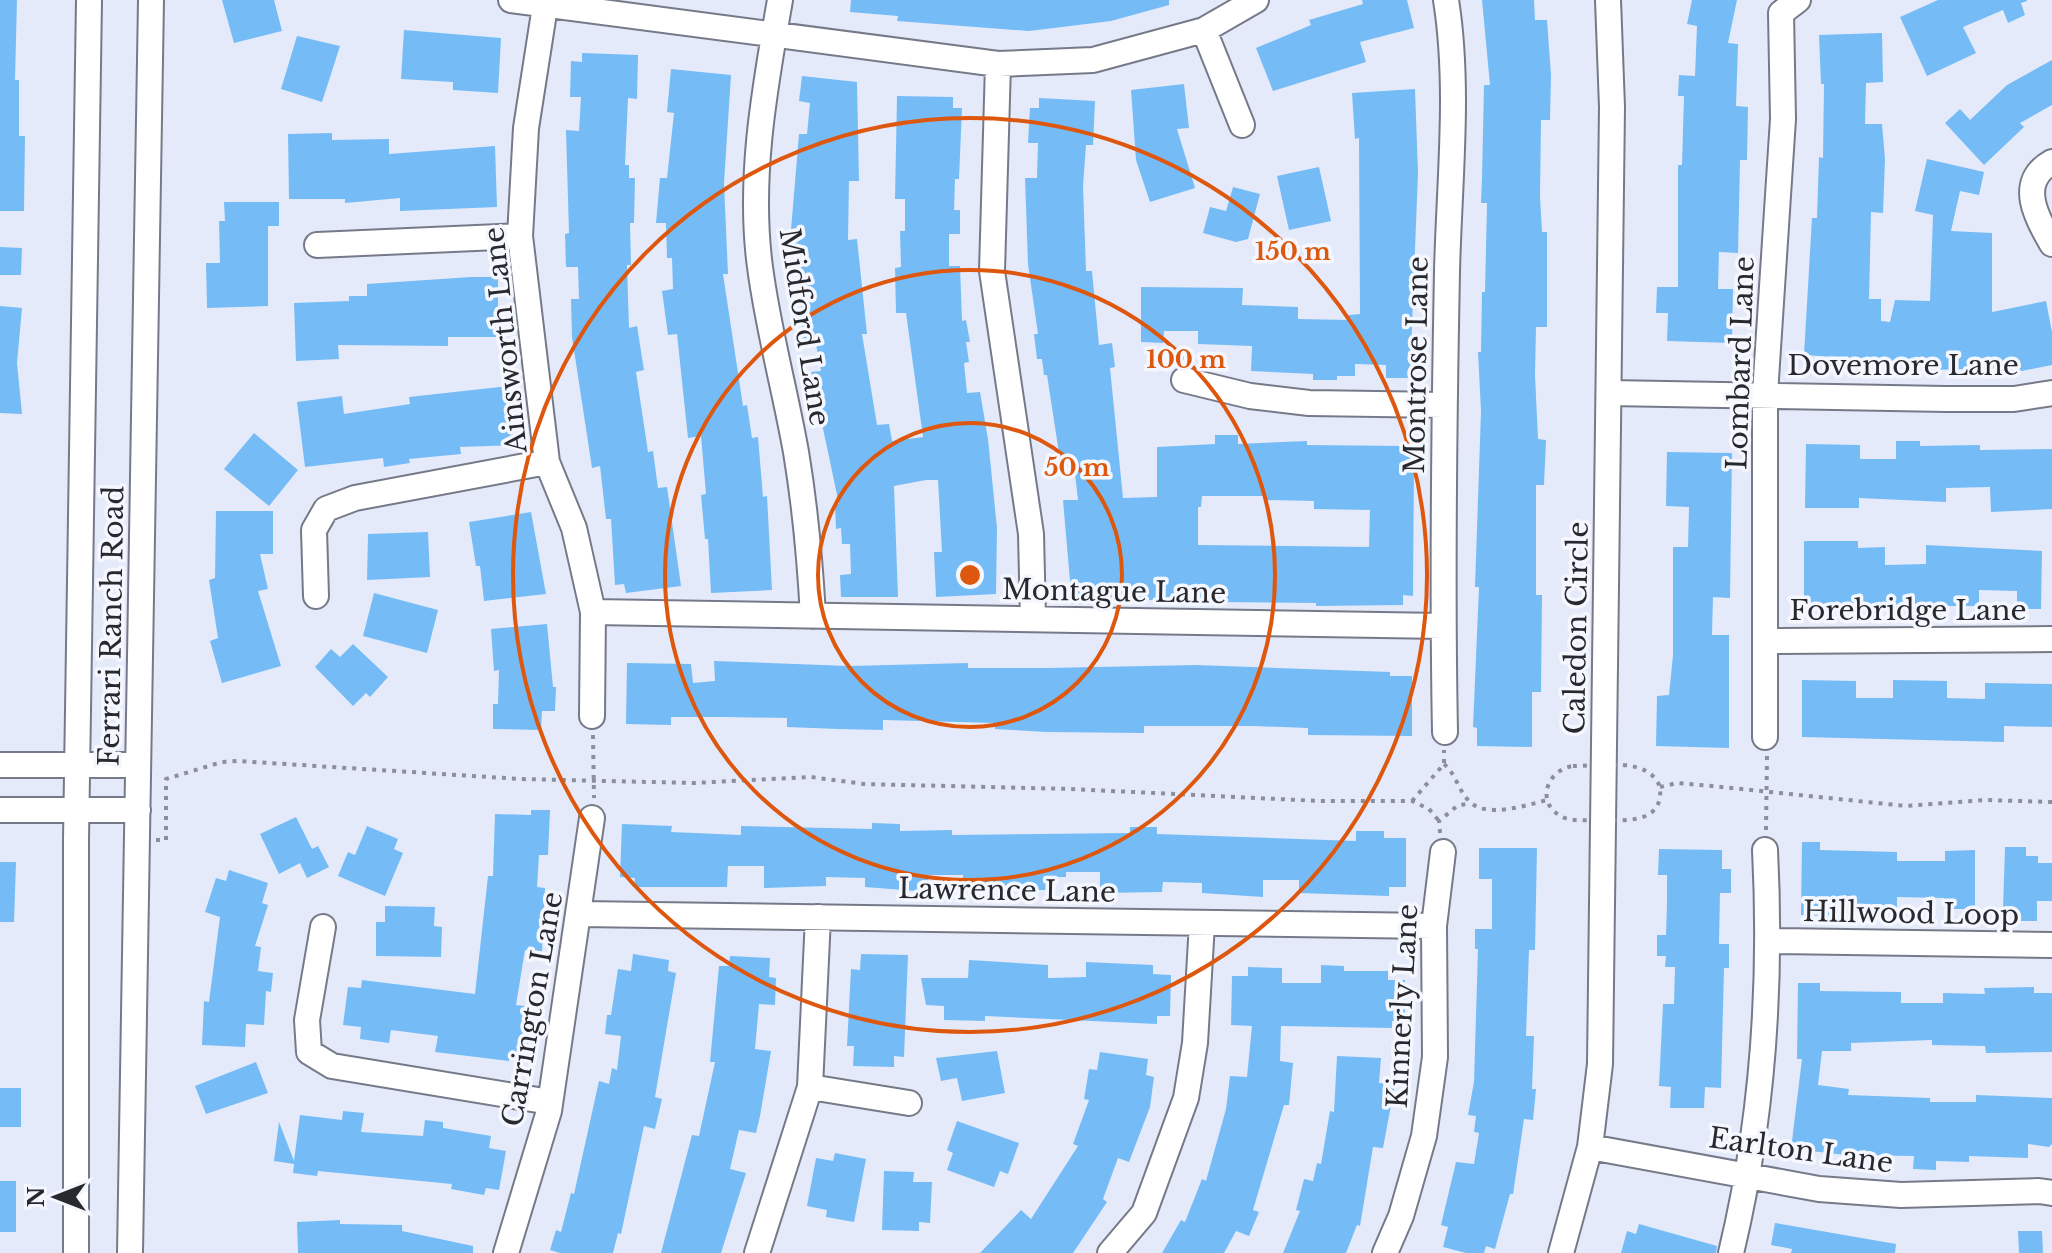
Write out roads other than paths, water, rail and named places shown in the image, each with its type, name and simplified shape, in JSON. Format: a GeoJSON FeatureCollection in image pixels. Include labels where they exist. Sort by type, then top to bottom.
{"type":"FeatureCollection","features":[{"type":"Feature","properties":{"kind":"street","name":"Ferrari Ranch Road"},"geometry":{"type":"LineString","coordinates":[[76,1253],[76,810],[89,0]]}},
{"type":"Feature","properties":{"kind":"street","name":"Ferrari Ranch Road"},"geometry":{"type":"LineString","coordinates":[[130,1253],[151,0]]}},
{"type":"Feature","properties":{"kind":"street"},"geometry":{"type":"LineString","coordinates":[[511,0],[546,2],[998,64],[1093,60],[1204,30],[1256,0]]}},
{"type":"Feature","properties":{"kind":"street","name":"Midford Lane"},"geometry":{"type":"LineString","coordinates":[[780,0],[761,119],[757,192],[759,265],[795,451],[809,548],[813,616]]}},
{"type":"Feature","properties":{"kind":"street","name":"Montrose Lane"},"geometry":{"type":"LineString","coordinates":[[1445,732],[1444,405],[1451,110],[1451,31],[1446,0]]}},
{"type":"Feature","properties":{"kind":"street","name":"Caledon Circle"},"geometry":{"type":"LineString","coordinates":[[1561,1253],[1590,1147],[1600,1064],[1612,78],[1608,0]]}},
{"type":"Feature","properties":{"kind":"street","name":"Lombard Lane"},"geometry":{"type":"LineString","coordinates":[[1765,737],[1765,394],[1783,119],[1781,13],[1798,0]]}},
{"type":"Feature","properties":{"kind":"street","name":"Ainsworth Lane"},"geometry":{"type":"LineString","coordinates":[[546,2],[526,128],[520,236],[547,462],[574,528],[593,612],[592,716]]}},
{"type":"Feature","properties":{"kind":"street"},"geometry":{"type":"LineString","coordinates":[[1204,30],[1242,125]]}},
{"type":"Feature","properties":{"kind":"street"},"geometry":{"type":"LineString","coordinates":[[998,64],[992,271],[1031,534],[1033,619]]}},
{"type":"Feature","properties":{"kind":"street"},"geometry":{"type":"LineString","coordinates":[[2052,162],[2043,167],[2032,192],[2032,210],[2052,244]]}},
{"type":"Feature","properties":{"kind":"street"},"geometry":{"type":"LineString","coordinates":[[317,245],[520,236]]}},
{"type":"Feature","properties":{"kind":"street"},"geometry":{"type":"LineString","coordinates":[[1184,380],[1250,396],[1309,403],[1444,405]]}},
{"type":"Feature","properties":{"kind":"street","name":"Dovemore Lane"},"geometry":{"type":"LineString","coordinates":[[1609,393],[2014,399],[2052,393]]}},
{"type":"Feature","properties":{"kind":"street"},"geometry":{"type":"LineString","coordinates":[[316,596],[314,530],[326,509],[355,498],[547,462]]}},
{"type":"Feature","properties":{"kind":"street","name":"Montague Lane"},"geometry":{"type":"LineString","coordinates":[[593,612],[1443,626]]}},
{"type":"Feature","properties":{"kind":"street","name":"Forebridge Lane"},"geometry":{"type":"LineString","coordinates":[[1765,641],[2052,639]]}},
{"type":"Feature","properties":{"kind":"street"},"geometry":{"type":"LineString","coordinates":[[0,765],[138,765]]}},
{"type":"Feature","properties":{"kind":"street"},"geometry":{"type":"LineString","coordinates":[[0,810],[138,810]]}},
{"type":"Feature","properties":{"kind":"street","name":"Carrington Lane"},"geometry":{"type":"LineString","coordinates":[[506,1253],[550,1102],[592,818]]}},
{"type":"Feature","properties":{"kind":"street"},"geometry":{"type":"LineString","coordinates":[[1731,1253],[1749,1176],[1761,1093],[1770,941],[1765,850]]}},
{"type":"Feature","properties":{"kind":"street","name":"Kinnerly Lane"},"geometry":{"type":"LineString","coordinates":[[1385,1253],[1401,1216],[1424,1136],[1435,1057],[1434,926],[1443,852]]}},
{"type":"Feature","properties":{"kind":"street","name":"Lawrence Lane"},"geometry":{"type":"LineString","coordinates":[[580,914],[1434,926]]}},
{"type":"Feature","properties":{"kind":"street"},"geometry":{"type":"LineString","coordinates":[[757,1253],[810,1087],[818,917]]}},
{"type":"Feature","properties":{"kind":"street"},"geometry":{"type":"LineString","coordinates":[[1110,1253],[1144,1213],[1186,1098],[1195,1043],[1202,923]]}},
{"type":"Feature","properties":{"kind":"street"},"geometry":{"type":"LineString","coordinates":[[323,927],[307,1020],[309,1052],[332,1066],[550,1102]]}},
{"type":"Feature","properties":{"kind":"street","name":"Hillwood Loop"},"geometry":{"type":"LineString","coordinates":[[1770,941],[2052,945]]}},
{"type":"Feature","properties":{"kind":"street"},"geometry":{"type":"LineString","coordinates":[[810,1087],[909,1103]]}},
{"type":"Feature","properties":{"kind":"street","name":"Earlton Lane"},"geometry":{"type":"LineString","coordinates":[[1590,1147],[1819,1189],[1901,1195],[2052,1193]]}}]}
